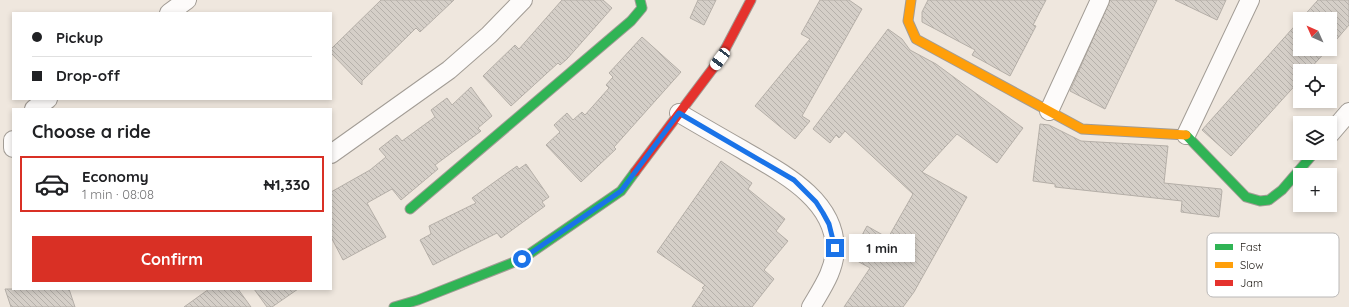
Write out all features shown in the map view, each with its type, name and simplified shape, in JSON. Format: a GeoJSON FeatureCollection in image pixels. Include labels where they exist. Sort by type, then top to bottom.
{"type":"FeatureCollection","features":[{"type":"Feature","properties":{"kind":"street"},"geometry":{"type":"LineString","coordinates":[[170,12],[187,0]]}},
{"type":"Feature","properties":{"kind":"street"},"geometry":{"type":"LineString","coordinates":[[332,153],[448,70],[490,35],[523,0]]}},
{"type":"Feature","properties":{"kind":"street"},"geometry":{"type":"LineString","coordinates":[[410,208],[631,21],[642,8],[640,0]]}},
{"type":"Feature","properties":{"kind":"street"},"geometry":{"type":"LineString","coordinates":[[911,0],[908,22],[916,39],[1082,129],[1186,135],[1246,197],[1260,201],[1269,200],[1282,190],[1308,160]]}},
{"type":"Feature","properties":{"kind":"street"},"geometry":{"type":"LineString","coordinates":[[1049,111],[1100,0]]}},
{"type":"Feature","properties":{"kind":"street"},"geometry":{"type":"LineString","coordinates":[[1186,135],[1250,0]]}},
{"type":"Feature","properties":{"kind":"street"},"geometry":{"type":"LineString","coordinates":[[394,307],[418,300],[522,259],[621,191],[720,59],[747,2]]}},
{"type":"Feature","properties":{"kind":"street"},"geometry":{"type":"LineString","coordinates":[[35,108],[47,100]]}},
{"type":"Feature","properties":{"kind":"street"},"geometry":{"type":"LineString","coordinates":[[1337,126],[1349,112]]}},
{"type":"Feature","properties":{"kind":"street"},"geometry":{"type":"LineString","coordinates":[[679,113],[794,180],[816,202],[829,224],[835,248],[831,272],[812,307]]}},
{"type":"Feature","properties":{"kind":"building"},"geometry":{"type":"Polygon","coordinates":[[[381,0],[454,0],[420,32],[416,28],[362,81],[362,85],[332,54],[332,48],[381,0]]]}},
{"type":"Feature","properties":{"kind":"building"},"geometry":{"type":"Polygon","coordinates":[[[562,0],[603,0],[612,8],[567,59],[560,65],[558,63],[511,106],[483,76],[515,45],[519,49],[562,0]]]}},
{"type":"Feature","properties":{"kind":"building"},"geometry":{"type":"Polygon","coordinates":[[[698,0],[716,0],[704,25],[690,18],[698,0]]]}},
{"type":"Feature","properties":{"kind":"building"},"geometry":{"type":"Polygon","coordinates":[[[820,0],[849,0],[862,9],[802,116],[810,121],[795,139],[755,106],[810,39],[801,34],[820,0]]]}},
{"type":"Feature","properties":{"kind":"building"},"geometry":{"type":"Polygon","coordinates":[[[928,0],[1046,0],[1033,25],[1036,26],[1010,76],[972,55],[975,50],[922,22],[922,12],[928,0]]]}},
{"type":"Feature","properties":{"kind":"building"},"geometry":{"type":"Polygon","coordinates":[[[1110,0],[1157,0],[1105,109],[1070,91],[1110,0]]]}},
{"type":"Feature","properties":{"kind":"building"},"geometry":{"type":"Polygon","coordinates":[[[1175,0],[1226,0],[1217,20],[1175,0]]]}},
{"type":"Feature","properties":{"kind":"building"},"geometry":{"type":"Polygon","coordinates":[[[1318,0],[1349,0],[1349,25],[1337,39],[1337,12],[1307,12],[1318,0]]]}},
{"type":"Feature","properties":{"kind":"building"},"geometry":{"type":"Polygon","coordinates":[[[1293,28],[1293,56],[1322,56],[1314,64],[1293,64],[1293,88],[1231,156],[1202,130],[1293,28]]]}},
{"type":"Feature","properties":{"kind":"building"},"geometry":{"type":"Polygon","coordinates":[[[888,29],[902,39],[910,50],[936,64],[1023,128],[997,163],[957,134],[922,172],[967,197],[914,292],[903,307],[844,307],[870,268],[850,257],[867,226],[888,238],[913,194],[845,131],[839,138],[836,135],[830,143],[813,129],[888,29]]]}},
{"type":"Feature","properties":{"kind":"building"},"geometry":{"type":"Polygon","coordinates":[[[642,37],[681,72],[614,147],[616,149],[581,182],[546,145],[560,132],[554,125],[567,113],[573,120],[582,112],[585,115],[609,88],[606,85],[613,77],[609,73],[642,37]]]}},
{"type":"Feature","properties":{"kind":"building"},"geometry":{"type":"Polygon","coordinates":[[[471,87],[492,116],[478,128],[481,131],[435,165],[438,169],[401,200],[392,189],[367,203],[386,237],[343,260],[332,239],[332,191],[370,170],[386,157],[379,149],[397,135],[402,141],[435,117],[431,110],[447,98],[452,105],[471,87]]]}},
{"type":"Feature","properties":{"kind":"building"},"geometry":{"type":"Polygon","coordinates":[[[1040,124],[1049,125],[1081,141],[1168,146],[1164,183],[1221,189],[1219,217],[1181,212],[1182,201],[1055,187],[1055,184],[1033,181],[1040,124]]]}},
{"type":"Feature","properties":{"kind":"building"},"geometry":{"type":"Polygon","coordinates":[[[721,161],[752,183],[748,189],[785,219],[776,231],[788,241],[764,270],[774,279],[752,307],[692,307],[705,285],[657,252],[721,161]]]}},
{"type":"Feature","properties":{"kind":"building"},"geometry":{"type":"Polygon","coordinates":[[[526,164],[549,197],[542,202],[545,206],[501,238],[497,233],[433,265],[420,240],[431,234],[429,226],[476,203],[472,198],[517,166],[519,169],[526,164]]]}},
{"type":"Feature","properties":{"kind":"building"},"geometry":{"type":"Polygon","coordinates":[[[5,289],[69,290],[75,307],[11,307],[5,289]]]}},
{"type":"Feature","properties":{"kind":"building"},"geometry":{"type":"Polygon","coordinates":[[[208,290],[239,290],[251,307],[184,307],[208,290]]]}},
{"type":"Feature","properties":{"kind":"building"},"geometry":{"type":"Polygon","coordinates":[[[255,290],[297,290],[272,307],[267,307],[255,290]]]}},
{"type":"Feature","properties":{"kind":"traffic: fast"},"geometry":{"type":"LineString","coordinates":[[410,209],[631,21],[642,8],[640,0]]}},
{"type":"Feature","properties":{"kind":"traffic: fast"},"geometry":{"type":"LineString","coordinates":[[1186,135],[1246,197],[1260,201],[1269,200],[1282,190],[1308,160]]}},
{"type":"Feature","properties":{"kind":"traffic: fast"},"geometry":{"type":"LineString","coordinates":[[394,307],[418,300],[522,259],[621,191],[635,172]]}},
{"type":"Feature","properties":{"kind":"traffic: slow"},"geometry":{"type":"LineString","coordinates":[[911,0],[908,21],[916,39],[1082,129],[1186,135]]}},
{"type":"Feature","properties":{"kind":"traffic: jam"},"geometry":{"type":"LineString","coordinates":[[635,172],[720,59],[751,0]]}},
{"type":"Feature","properties":{"kind":"route"},"geometry":{"type":"LineString","coordinates":[[522,259],[621,191],[679,113],[794,180],[816,202],[823,213],[829,224],[835,248]]}}]}
